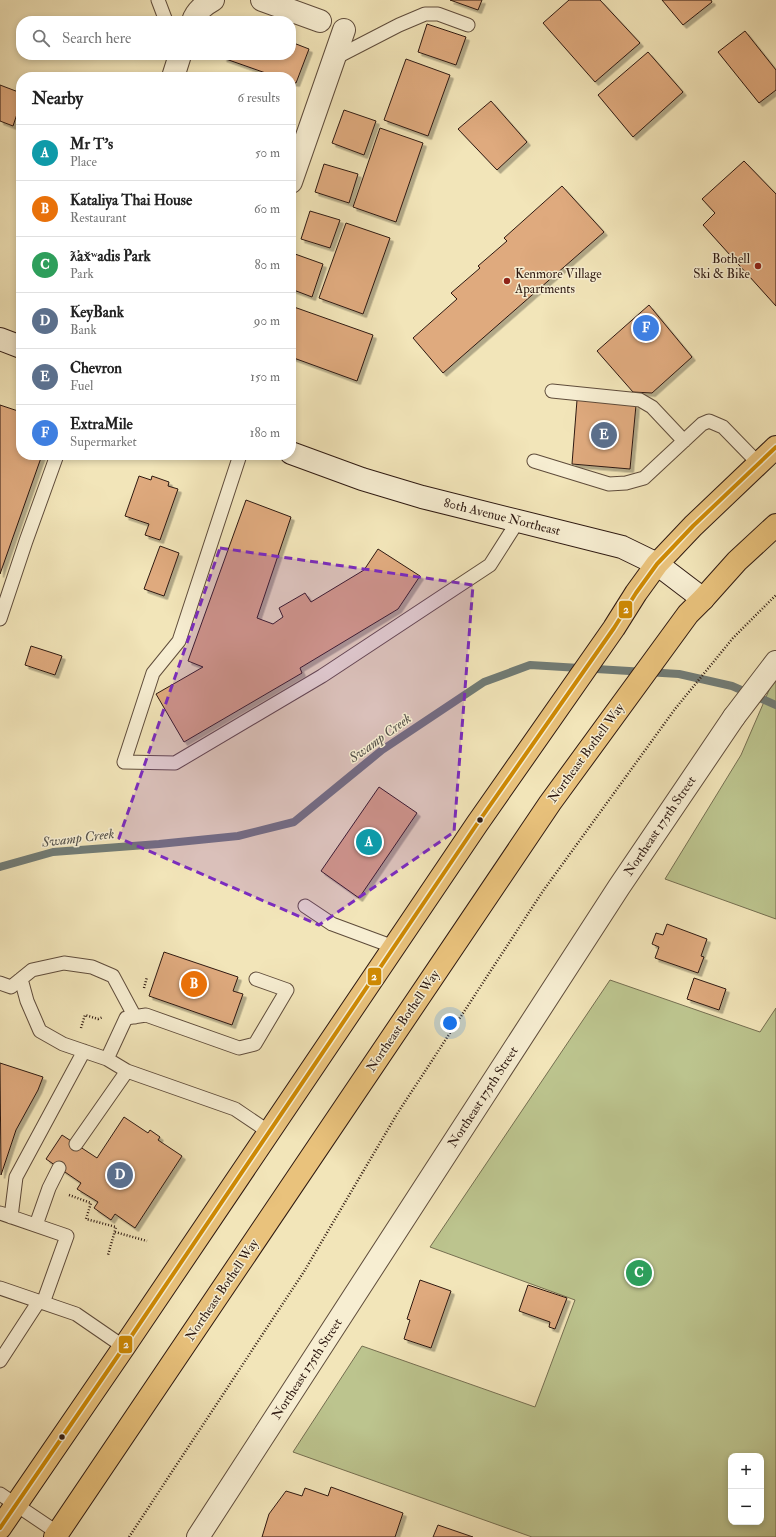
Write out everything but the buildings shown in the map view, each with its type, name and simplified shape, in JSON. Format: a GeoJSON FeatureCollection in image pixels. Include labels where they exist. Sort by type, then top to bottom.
{"type":"FeatureCollection","features":[{"type":"Feature","properties":{"kind":"main road"},"geometry":{"type":"LineString","coordinates":[[0,1528],[8,1499],[124,1347],[394,947],[542,730],[614,628],[636,593],[657,564],[693,526],[776,447]]}},
{"type":"Feature","properties":{"kind":"main road","name":"Northeast Bothell Way"},"geometry":{"type":"LineString","coordinates":[[57,1535],[545,810],[599,734],[696,607],[737,561],[776,525]]}},
{"type":"Feature","properties":{"kind":"street"},"geometry":{"type":"LineString","coordinates":[[194,16],[202,6],[213,0]]}},
{"type":"Feature","properties":{"kind":"street"},"geometry":{"type":"LineString","coordinates":[[262,0],[320,21]]}},
{"type":"Feature","properties":{"kind":"street"},"geometry":{"type":"LineString","coordinates":[[296,168],[344,30]]}},
{"type":"Feature","properties":{"kind":"street"},"geometry":{"type":"LineString","coordinates":[[175,72],[178,60]]}},
{"type":"Feature","properties":{"kind":"street"},"geometry":{"type":"LineString","coordinates":[[0,338],[16,345]]}},
{"type":"Feature","properties":{"kind":"street","name":"80th Avenue Northeast"},"geometry":{"type":"LineString","coordinates":[[296,455],[362,479],[422,497],[622,547],[657,564],[696,607]]}},
{"type":"Feature","properties":{"kind":"street","name":"Northeast 175th Street"},"geometry":{"type":"LineString","coordinates":[[198,1537],[619,887],[734,717],[776,662]]}},
{"type":"Feature","properties":{"kind":"lane"},"geometry":{"type":"LineString","coordinates":[[158,0],[164,16]]}},
{"type":"Feature","properties":{"kind":"lane"},"geometry":{"type":"LineString","coordinates":[[334,58],[393,28],[425,14],[438,14],[468,25]]}},
{"type":"Feature","properties":{"kind":"lane"},"geometry":{"type":"LineString","coordinates":[[552,391],[640,400],[652,407],[684,441]]}},
{"type":"Feature","properties":{"kind":"lane"},"geometry":{"type":"LineString","coordinates":[[534,462],[609,484],[626,484],[644,478],[702,424],[709,421],[723,427],[759,464]]}},
{"type":"Feature","properties":{"kind":"lane"},"geometry":{"type":"LineString","coordinates":[[0,618],[55,460]]}},
{"type":"Feature","properties":{"kind":"lane"},"geometry":{"type":"LineString","coordinates":[[238,460],[179,640],[153,673],[124,762],[175,763],[322,676],[490,564],[518,521]]}},
{"type":"Feature","properties":{"kind":"lane"},"geometry":{"type":"LineString","coordinates":[[305,906],[332,924],[394,947]]}},
{"type":"Feature","properties":{"kind":"lane"},"geometry":{"type":"LineString","coordinates":[[0,983],[11,987],[32,970],[64,963],[92,967],[113,976],[135,1017]]}},
{"type":"Feature","properties":{"kind":"lane"},"geometry":{"type":"LineString","coordinates":[[21,979],[27,1001],[40,1030],[63,1044],[107,1059],[127,1071],[235,1109],[269,1132]]}},
{"type":"Feature","properties":{"kind":"lane"},"geometry":{"type":"LineString","coordinates":[[107,1059],[126,1018],[146,1015],[239,1048],[255,1044],[287,990],[256,979]]}},
{"type":"Feature","properties":{"kind":"lane"},"geometry":{"type":"LineString","coordinates":[[0,1361],[41,1302],[67,1236],[6,1215],[16,1177],[84,1051]]}},
{"type":"Feature","properties":{"kind":"lane"},"geometry":{"type":"LineString","coordinates":[[76,1144],[127,1071]]}},
{"type":"Feature","properties":{"kind":"lane"},"geometry":{"type":"LineString","coordinates":[[36,1225],[49,1188],[59,1168]]}},
{"type":"Feature","properties":{"kind":"lane"},"geometry":{"type":"LineString","coordinates":[[0,1288],[76,1314],[124,1347]]}},
{"type":"Feature","properties":{"kind":"lane"},"geometry":{"type":"LineString","coordinates":[[8,1499],[57,1535]]}},
{"type":"Feature","properties":{"kind":"path"},"geometry":{"type":"LineString","coordinates":[[129,1537],[305,1270],[398,1114],[543,891],[675,709],[733,638],[776,595]]}},
{"type":"Feature","properties":{"kind":"path"},"geometry":{"type":"LineString","coordinates":[[49,1188],[91,1203],[86,1219],[116,1227],[108,1255]]}},
{"type":"Feature","properties":{"kind":"path"},"geometry":{"type":"LineString","coordinates":[[115,1232],[147,1241]]}},
{"type":"Feature","properties":{"kind":"highlighted area"},"geometry":{"type":"Polygon","coordinates":[[[220,548],[473,585],[454,832],[319,925],[119,838],[220,548]]]}},
{"type":"Feature","properties":{"kind":"green space"},"geometry":{"type":"Polygon","coordinates":[[[776,674],[776,919],[665,879],[741,755],[776,674]]]}},
{"type":"Feature","properties":{"kind":"green space"},"geometry":{"type":"Polygon","coordinates":[[[610,980],[760,1032],[776,1008],[776,1537],[532,1537],[293,1452],[362,1346],[535,1407],[575,1300],[430,1247],[610,980]]]}},
{"type":"Feature","properties":{"kind":"waterway","name":"Swamp Creek"},"geometry":{"type":"LineString","coordinates":[[0,867],[53,852],[238,836],[294,822],[382,750],[484,682],[530,665],[679,674],[732,686],[776,705]]}},
{"type":"Feature","properties":{"kind":"transit line","name":"2"},"geometry":{"type":"LineString","coordinates":[[0,1528],[477,824],[614,628],[636,593],[657,564],[693,526],[776,447]]}},
{"type":"Feature","properties":{"kind":"place","name":"Bothell Ski & Bike"},"geometry":{"type":"Point","coordinates":[758,266]}},
{"type":"Feature","properties":{"kind":"place","name":"Kenmore Village Apartments"},"geometry":{"type":"Point","coordinates":[507,281]}},
{"type":"Feature","properties":{"kind":"place","name":"ExtraMile"},"geometry":{"type":"Point","coordinates":[646,328]}},
{"type":"Feature","properties":{"kind":"place","name":"Chevron"},"geometry":{"type":"Point","coordinates":[604,435]}},
{"type":"Feature","properties":{"kind":"place","name":"Mr T's"},"geometry":{"type":"Point","coordinates":[369,842]}},
{"type":"Feature","properties":{"kind":"place","name":"Kataliya Thai House"},"geometry":{"type":"Point","coordinates":[194,984]}},
{"type":"Feature","properties":{"kind":"place","name":"KeyBank"},"geometry":{"type":"Point","coordinates":[120,1175]}},
{"type":"Feature","properties":{"kind":"place","name":"ƛ̕ax̌ʷadis Park"},"geometry":{"type":"Point","coordinates":[639,1273]}}]}
